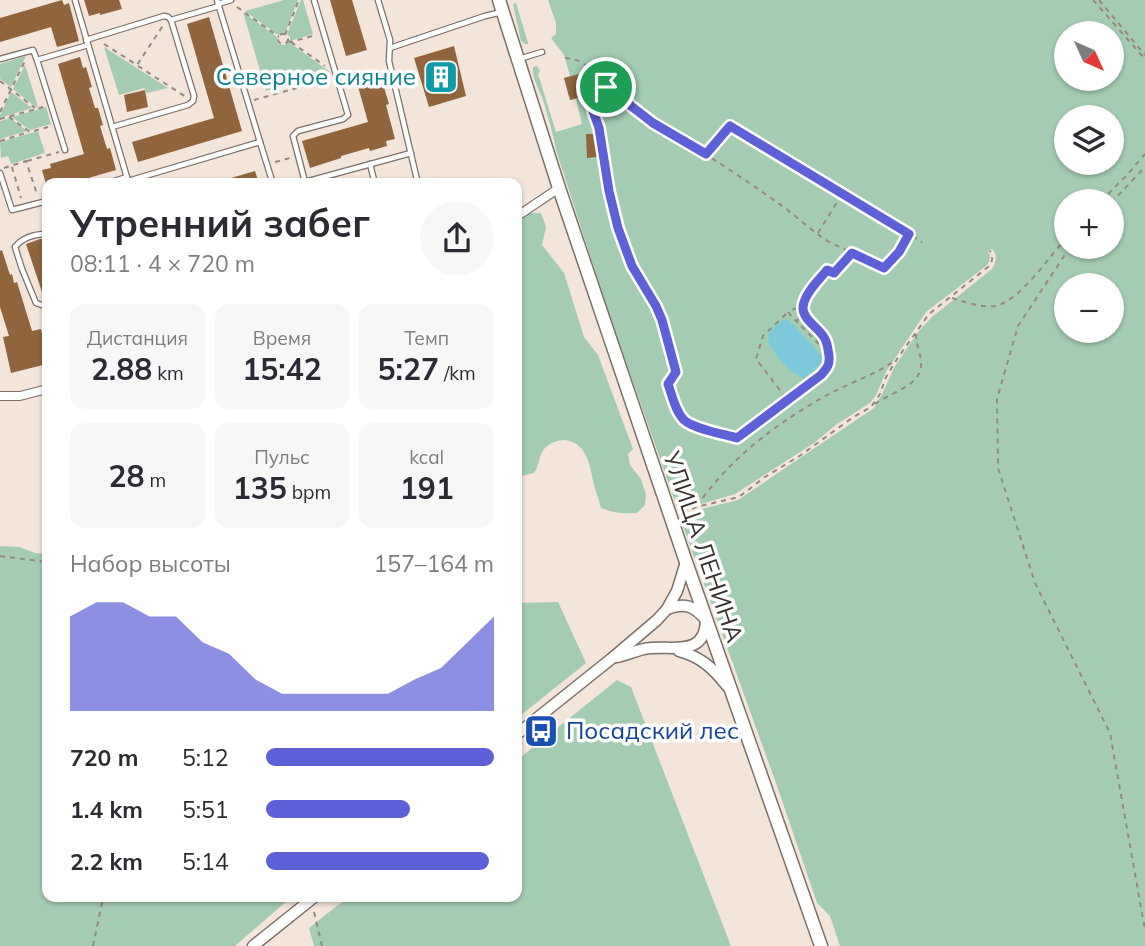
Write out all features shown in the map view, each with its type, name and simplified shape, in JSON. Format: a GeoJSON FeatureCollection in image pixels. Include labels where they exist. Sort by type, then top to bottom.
{"type":"FeatureCollection","features":[{"type":"Feature","properties":{"kind":"main road","name":"УЛИЦА ЛЕНИНА"},"geometry":{"type":"LineString","coordinates":[[501,6],[559,188],[671,518],[821,946]]}},
{"type":"Feature","properties":{"kind":"street"},"geometry":{"type":"LineString","coordinates":[[522,212],[559,188]]}},
{"type":"Feature","properties":{"kind":"street"},"geometry":{"type":"LineString","coordinates":[[0,396],[20,396],[42,390]]}},
{"type":"Feature","properties":{"kind":"street"},"geometry":{"type":"LineString","coordinates":[[667,609],[677,591],[686,562]]}},
{"type":"Feature","properties":{"kind":"street"},"geometry":{"type":"LineString","coordinates":[[522,730],[611,659],[667,609],[676,605],[687,606],[697,610],[706,620],[702,639],[694,646],[644,649],[611,659]]}},
{"type":"Feature","properties":{"kind":"street"},"geometry":{"type":"LineString","coordinates":[[666,647],[694,655],[714,669],[731,691]]}},
{"type":"Feature","properties":{"kind":"street"},"geometry":{"type":"LineString","coordinates":[[253,946],[308,902]]}},
{"type":"Feature","properties":{"kind":"lane"},"geometry":{"type":"LineString","coordinates":[[75,0],[127,177],[124,178]]}},
{"type":"Feature","properties":{"kind":"lane"},"geometry":{"type":"LineString","coordinates":[[37,60],[94,37],[164,16],[170,19],[230,0]]}},
{"type":"Feature","properties":{"kind":"lane"},"geometry":{"type":"LineString","coordinates":[[302,178],[293,136],[295,133],[348,115],[314,0]]}},
{"type":"Feature","properties":{"kind":"lane"},"geometry":{"type":"LineString","coordinates":[[378,0],[390,40],[388,61],[417,178]]}},
{"type":"Feature","properties":{"kind":"lane"},"geometry":{"type":"LineString","coordinates":[[218,3],[271,178]]}},
{"type":"Feature","properties":{"kind":"lane"},"geometry":{"type":"LineString","coordinates":[[390,48],[485,16],[501,6]]}},
{"type":"Feature","properties":{"kind":"lane"},"geometry":{"type":"LineString","coordinates":[[112,127],[188,105],[193,101],[194,96],[170,19]]}},
{"type":"Feature","properties":{"kind":"lane"},"geometry":{"type":"LineString","coordinates":[[0,59],[30,50],[35,52],[65,150]]}},
{"type":"Feature","properties":{"kind":"lane"},"geometry":{"type":"LineString","coordinates":[[518,60],[542,52]]}},
{"type":"Feature","properties":{"kind":"lane"},"geometry":{"type":"LineString","coordinates":[[138,178],[260,142]]}},
{"type":"Feature","properties":{"kind":"lane"},"geometry":{"type":"LineString","coordinates":[[321,178],[411,153]]}},
{"type":"Feature","properties":{"kind":"lane"},"geometry":{"type":"LineString","coordinates":[[370,164],[374,178]]}},
{"type":"Feature","properties":{"kind":"lane"},"geometry":{"type":"LineString","coordinates":[[0,171],[11,209],[42,202]]}},
{"type":"Feature","properties":{"kind":"lane"},"geometry":{"type":"LineString","coordinates":[[42,234],[21,240],[15,247],[36,303],[42,305]]}},
{"type":"Feature","properties":{"kind":"path"},"geometry":{"type":"LineString","coordinates":[[230,0],[279,37],[282,44],[324,33]]}},
{"type":"Feature","properties":{"kind":"path"},"geometry":{"type":"LineString","coordinates":[[279,37],[285,34],[299,0]]}},
{"type":"Feature","properties":{"kind":"path"},"geometry":{"type":"LineString","coordinates":[[1093,0],[1145,60]]}},
{"type":"Feature","properties":{"kind":"path"},"geometry":{"type":"LineString","coordinates":[[1098,0],[1145,55]]}},
{"type":"Feature","properties":{"kind":"path"},"geometry":{"type":"LineString","coordinates":[[137,65],[170,19]]}},
{"type":"Feature","properties":{"kind":"path"},"geometry":{"type":"LineString","coordinates":[[248,102],[335,78],[330,70],[290,42],[285,34]]}},
{"type":"Feature","properties":{"kind":"path"},"geometry":{"type":"LineString","coordinates":[[94,37],[193,101]]}},
{"type":"Feature","properties":{"kind":"path"},"geometry":{"type":"LineString","coordinates":[[0,112],[30,50]]}},
{"type":"Feature","properties":{"kind":"path"},"geometry":{"type":"LineString","coordinates":[[565,58],[578,61],[653,123],[706,154],[783,206],[824,239],[884,268],[899,252],[909,234]]}},
{"type":"Feature","properties":{"kind":"path"},"geometry":{"type":"LineString","coordinates":[[0,81],[35,109]]}},
{"type":"Feature","properties":{"kind":"path"},"geometry":{"type":"LineString","coordinates":[[612,87],[585,91],[599,128],[618,228],[632,266],[662,320],[676,372],[668,384],[684,420],[692,425],[737,438],[826,370],[830,359],[828,346],[825,338],[804,314],[803,305]]}},
{"type":"Feature","properties":{"kind":"path"},"geometry":{"type":"LineString","coordinates":[[0,119],[51,104]]}},
{"type":"Feature","properties":{"kind":"path"},"geometry":{"type":"LineString","coordinates":[[9,117],[30,132]]}},
{"type":"Feature","properties":{"kind":"path"},"geometry":{"type":"LineString","coordinates":[[0,141],[57,124]]}},
{"type":"Feature","properties":{"kind":"path"},"geometry":{"type":"LineString","coordinates":[[706,154],[730,126],[922,242]]}},
{"type":"Feature","properties":{"kind":"path"},"geometry":{"type":"LineString","coordinates":[[0,171],[65,150]]}},
{"type":"Feature","properties":{"kind":"path"},"geometry":{"type":"LineString","coordinates":[[1113,189],[1145,154]]}},
{"type":"Feature","properties":{"kind":"path"},"geometry":{"type":"LineString","coordinates":[[267,165],[298,156]]}},
{"type":"Feature","properties":{"kind":"path"},"geometry":{"type":"LineString","coordinates":[[26,161],[39,203]]}},
{"type":"Feature","properties":{"kind":"path"},"geometry":{"type":"LineString","coordinates":[[11,166],[24,208]]}},
{"type":"Feature","properties":{"kind":"path"},"geometry":{"type":"LineString","coordinates":[[1124,189],[1145,167]]}},
{"type":"Feature","properties":{"kind":"path"},"geometry":{"type":"LineString","coordinates":[[818,233],[843,193]]}},
{"type":"Feature","properties":{"kind":"path"},"geometry":{"type":"LineString","coordinates":[[871,407],[880,394],[886,377],[915,332],[929,314],[992,263],[990,251]]}},
{"type":"Feature","properties":{"kind":"path"},"geometry":{"type":"LineString","coordinates":[[951,298],[985,306],[1003,303],[1025,285],[1054,252]]}},
{"type":"Feature","properties":{"kind":"path"},"geometry":{"type":"LineString","coordinates":[[797,322],[807,295],[827,270],[834,273],[852,253]]}},
{"type":"Feature","properties":{"kind":"path"},"geometry":{"type":"LineString","coordinates":[[1062,259],[1018,326],[997,399],[998,468],[1035,583],[1110,733],[1145,929]]}},
{"type":"Feature","properties":{"kind":"path"},"geometry":{"type":"LineString","coordinates":[[788,399],[756,359],[763,336],[788,312],[803,305]]}},
{"type":"Feature","properties":{"kind":"path"},"geometry":{"type":"LineString","coordinates":[[788,312],[828,354]]}},
{"type":"Feature","properties":{"kind":"path"},"geometry":{"type":"LineString","coordinates":[[671,518],[696,507],[738,497],[883,397],[913,383],[922,365],[915,332]]}},
{"type":"Feature","properties":{"kind":"path"},"geometry":{"type":"LineString","coordinates":[[696,507],[710,488],[753,444],[820,399],[869,376],[897,359]]}},
{"type":"Feature","properties":{"kind":"path"},"geometry":{"type":"LineString","coordinates":[[0,556],[42,561]]}},
{"type":"Feature","properties":{"kind":"path"},"geometry":{"type":"LineString","coordinates":[[93,946],[102,902]]}},
{"type":"Feature","properties":{"kind":"path"},"geometry":{"type":"LineString","coordinates":[[313,902],[322,946]]}},
{"type":"Feature","properties":{"kind":"green space"},"geometry":{"type":"Polygon","coordinates":[[[284,0],[298,0],[285,33],[278,35],[245,11],[284,0]]]}},
{"type":"Feature","properties":{"kind":"green space"},"geometry":{"type":"Polygon","coordinates":[[[301,0],[313,34],[290,41],[287,34],[301,0]]]}},
{"type":"Feature","properties":{"kind":"green space"},"geometry":{"type":"Polygon","coordinates":[[[548,0],[1145,0],[1145,946],[840,946],[830,916],[817,903],[683,526],[686,517],[693,511],[738,500],[874,408],[895,366],[918,332],[932,317],[992,269],[995,254],[992,249],[988,252],[989,262],[986,266],[926,312],[887,370],[870,403],[735,494],[688,508],[677,507],[607,308],[536,84],[533,67],[537,66],[556,132],[582,124],[576,99],[570,100],[564,78],[570,76],[564,55],[551,38],[556,34],[556,23],[548,0]]]}},
{"type":"Feature","properties":{"kind":"green space"},"geometry":{"type":"Polygon","coordinates":[[[516,3],[528,44],[521,41],[513,4],[516,3]]]}},
{"type":"Feature","properties":{"kind":"green space"},"geometry":{"type":"Polygon","coordinates":[[[243,12],[277,37],[279,44],[285,45],[289,42],[330,72],[266,91],[243,12]]]}},
{"type":"Feature","properties":{"kind":"green space"},"geometry":{"type":"Polygon","coordinates":[[[104,47],[168,88],[147,93],[144,88],[119,95],[104,47]]]}},
{"type":"Feature","properties":{"kind":"green space"},"geometry":{"type":"Polygon","coordinates":[[[26,56],[11,87],[0,79],[0,64],[26,56]]]}},
{"type":"Feature","properties":{"kind":"green space"},"geometry":{"type":"Polygon","coordinates":[[[25,65],[38,107],[13,89],[25,65]]]}},
{"type":"Feature","properties":{"kind":"green space"},"geometry":{"type":"Polygon","coordinates":[[[11,92],[32,108],[0,118],[0,115],[11,92]]]}},
{"type":"Feature","properties":{"kind":"green space"},"geometry":{"type":"Polygon","coordinates":[[[46,107],[51,124],[30,130],[12,117],[46,107]]]}},
{"type":"Feature","properties":{"kind":"green space"},"geometry":{"type":"Polygon","coordinates":[[[10,118],[27,131],[0,139],[0,121],[10,118]]]}},
{"type":"Feature","properties":{"kind":"green space"},"geometry":{"type":"Polygon","coordinates":[[[38,131],[45,153],[11,164],[8,156],[1,158],[0,142],[38,131]]]}},
{"type":"Feature","properties":{"kind":"green space"},"geometry":{"type":"Polygon","coordinates":[[[541,213],[546,227],[542,245],[564,273],[584,337],[598,355],[633,449],[628,454],[630,465],[641,479],[646,494],[645,505],[637,513],[619,513],[601,508],[586,455],[571,442],[561,440],[549,445],[543,451],[534,473],[522,476],[522,216],[541,213]]]}},
{"type":"Feature","properties":{"kind":"green space"},"geometry":{"type":"Polygon","coordinates":[[[0,546],[19,547],[42,554],[42,902],[286,902],[235,946],[0,946],[0,546]]]}},
{"type":"Feature","properties":{"kind":"green space"},"geometry":{"type":"Polygon","coordinates":[[[558,602],[586,663],[522,714],[522,603],[558,602]]]}},
{"type":"Feature","properties":{"kind":"green space"},"geometry":{"type":"Polygon","coordinates":[[[617,680],[631,687],[731,946],[314,946],[309,928],[342,902],[522,902],[522,756],[617,680]]]}},
{"type":"Feature","properties":{"kind":"water"},"geometry":{"type":"Polygon","coordinates":[[[783,320],[789,320],[824,358],[823,363],[804,378],[782,361],[769,342],[770,332],[783,320]]]}},
{"type":"Feature","properties":{"kind":"building"},"geometry":{"type":"Polygon","coordinates":[[[62,0],[64,5],[69,3],[79,41],[57,47],[51,27],[0,42],[0,18],[62,0]]]}},
{"type":"Feature","properties":{"kind":"building"},"geometry":{"type":"Polygon","coordinates":[[[84,0],[119,0],[122,9],[89,16],[84,0]]]}},
{"type":"Feature","properties":{"kind":"building"},"geometry":{"type":"Polygon","coordinates":[[[330,0],[352,0],[367,50],[346,56],[330,0]]]}},
{"type":"Feature","properties":{"kind":"building"},"geometry":{"type":"Polygon","coordinates":[[[209,17],[242,131],[138,162],[132,142],[214,118],[187,24],[209,17]]]}},
{"type":"Feature","properties":{"kind":"building","name":"Северное сияние"},"geometry":{"type":"Polygon","coordinates":[[[454,46],[466,96],[429,107],[414,58],[454,46]]]}},
{"type":"Feature","properties":{"kind":"building"},"geometry":{"type":"Polygon","coordinates":[[[80,57],[83,68],[86,67],[92,87],[89,88],[103,125],[100,126],[116,170],[89,178],[44,178],[42,170],[51,168],[50,164],[84,154],[58,64],[80,57]]]}},
{"type":"Feature","properties":{"kind":"building"},"geometry":{"type":"Polygon","coordinates":[[[376,71],[380,74],[389,104],[386,105],[395,139],[386,141],[387,146],[341,156],[310,168],[302,141],[368,122],[355,76],[376,71]]]}},
{"type":"Feature","properties":{"kind":"building"},"geometry":{"type":"Polygon","coordinates":[[[579,74],[585,96],[570,100],[564,78],[579,74]]]}},
{"type":"Feature","properties":{"kind":"building"},"geometry":{"type":"Polygon","coordinates":[[[145,90],[148,107],[127,112],[124,95],[145,90]]]}},
{"type":"Feature","properties":{"kind":"building"},"geometry":{"type":"Polygon","coordinates":[[[586,134],[597,134],[597,157],[587,158],[586,134]]]}},
{"type":"Feature","properties":{"kind":"building"},"geometry":{"type":"Polygon","coordinates":[[[255,171],[257,178],[231,178],[255,171]]]}},
{"type":"Feature","properties":{"kind":"building"},"geometry":{"type":"Polygon","coordinates":[[[42,239],[42,292],[26,244],[42,239]]]}},
{"type":"Feature","properties":{"kind":"building"},"geometry":{"type":"Polygon","coordinates":[[[2,250],[14,283],[17,282],[32,331],[41,329],[42,334],[42,365],[11,373],[3,337],[9,336],[0,307],[2,250]]]}},
{"type":"Feature","properties":{"kind":"place","name":"Северное сияние"},"geometry":{"type":"Point","coordinates":[441,77]}},
{"type":"Feature","properties":{"kind":"place","name":"Посадский лес"},"geometry":{"type":"Point","coordinates":[541,731]}},
{"type":"Feature","properties":{"kind":"route"},"geometry":{"type":"LineString","coordinates":[[606,87],[612,87],[653,123],[706,154],[730,126],[909,234],[899,252],[884,268],[852,253],[834,273],[827,270],[807,295],[803,305],[804,314],[825,338],[829,365],[821,375],[800,388],[737,438],[692,425],[684,420],[675,404],[668,384],[676,372],[662,320],[632,266],[618,228],[599,128],[586,91],[606,87]]}}]}
